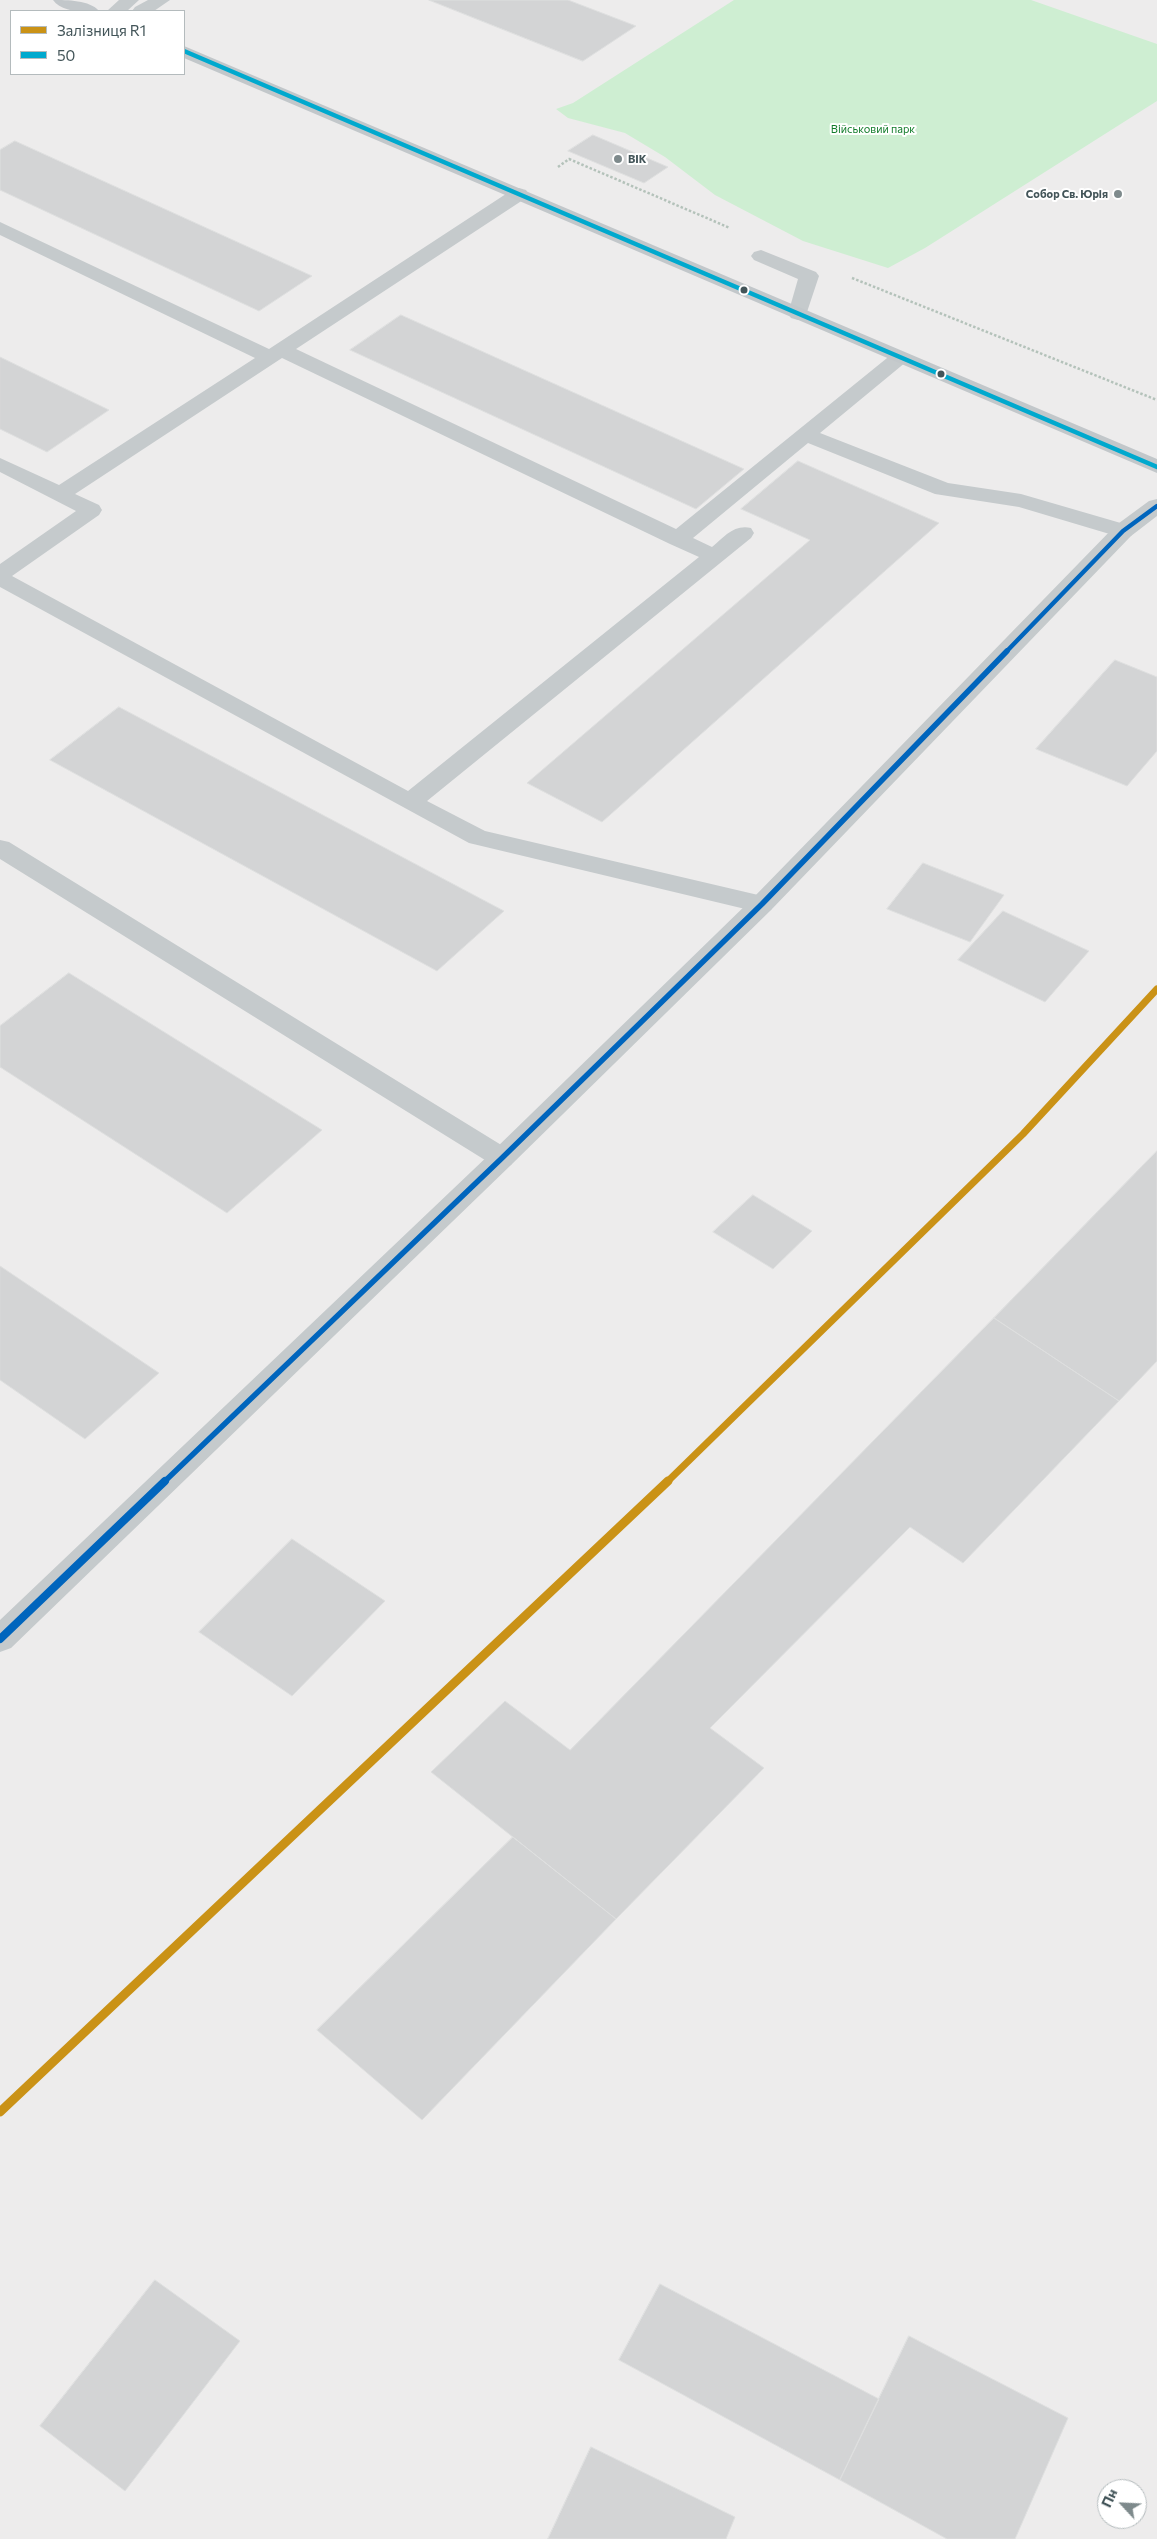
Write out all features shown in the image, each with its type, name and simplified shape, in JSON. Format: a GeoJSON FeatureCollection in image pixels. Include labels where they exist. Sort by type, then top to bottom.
{"type":"FeatureCollection","features":[{"type":"Feature","properties":{"kind":"main road"},"geometry":{"type":"LineString","coordinates":[[62,0],[87,10]]}},
{"type":"Feature","properties":{"kind":"main road"},"geometry":{"type":"LineString","coordinates":[[185,51],[1157,467]]}},
{"type":"Feature","properties":{"kind":"street"},"geometry":{"type":"LineString","coordinates":[[117,10],[130,0]]}},
{"type":"Feature","properties":{"kind":"street"},"geometry":{"type":"LineString","coordinates":[[144,10],[161,0]]}},
{"type":"Feature","properties":{"kind":"street"},"geometry":{"type":"LineString","coordinates":[[60,494],[519,194]]}},
{"type":"Feature","properties":{"kind":"street"},"geometry":{"type":"LineString","coordinates":[[0,228],[276,353],[714,556]]}},
{"type":"Feature","properties":{"kind":"street"},"geometry":{"type":"LineString","coordinates":[[761,256],[809,276],[798,314]]}},
{"type":"Feature","properties":{"kind":"street"},"geometry":{"type":"LineString","coordinates":[[678,538],[899,358]]}},
{"type":"Feature","properties":{"kind":"street"},"geometry":{"type":"LineString","coordinates":[[805,435],[943,489],[1021,500],[1123,531]]}},
{"type":"Feature","properties":{"kind":"street"},"geometry":{"type":"LineString","coordinates":[[0,464],[91,510],[0,574]]}},
{"type":"Feature","properties":{"kind":"street"},"geometry":{"type":"LineString","coordinates":[[0,1639],[502,1158],[762,904],[1123,531],[1157,506]]}},
{"type":"Feature","properties":{"kind":"street"},"geometry":{"type":"LineString","coordinates":[[410,802],[743,533]]}},
{"type":"Feature","properties":{"kind":"street"},"geometry":{"type":"LineString","coordinates":[[0,578],[410,802],[478,837],[762,904]]}},
{"type":"Feature","properties":{"kind":"street"},"geometry":{"type":"LineString","coordinates":[[0,848],[502,1158]]}},
{"type":"Feature","properties":{"kind":"path"},"geometry":{"type":"LineString","coordinates":[[948,318],[1157,400]]}},
{"type":"Feature","properties":{"kind":"green space","name":"Військовий парк"},"geometry":{"type":"Polygon","coordinates":[[[734,0],[1031,0],[1157,44],[1157,101],[925,248],[888,268],[803,241],[715,195],[665,157],[625,133],[568,118],[556,109],[573,103],[734,0]]]}},
{"type":"Feature","properties":{"kind":"building"},"geometry":{"type":"Polygon","coordinates":[[[429,0],[568,0],[636,26],[583,61],[429,0]]]}},
{"type":"Feature","properties":{"kind":"building","name":"ВІК"},"geometry":{"type":"Polygon","coordinates":[[[593,135],[668,167],[644,183],[568,151],[593,135]]]}},
{"type":"Feature","properties":{"kind":"building"},"geometry":{"type":"Polygon","coordinates":[[[15,141],[312,276],[259,311],[0,190],[0,150],[15,141]]]}},
{"type":"Feature","properties":{"kind":"building"},"geometry":{"type":"Polygon","coordinates":[[[401,315],[744,469],[696,509],[350,350],[401,315]]]}},
{"type":"Feature","properties":{"kind":"building"},"geometry":{"type":"Polygon","coordinates":[[[0,357],[109,410],[47,452],[0,429],[0,357]]]}},
{"type":"Feature","properties":{"kind":"building"},"geometry":{"type":"Polygon","coordinates":[[[798,461],[939,523],[602,822],[527,783],[810,540],[741,509],[798,461]]]}},
{"type":"Feature","properties":{"kind":"building"},"geometry":{"type":"Polygon","coordinates":[[[1115,660],[1157,677],[1157,751],[1127,786],[1036,749],[1115,660]]]}},
{"type":"Feature","properties":{"kind":"building"},"geometry":{"type":"Polygon","coordinates":[[[119,707],[504,911],[437,971],[50,760],[119,707]]]}},
{"type":"Feature","properties":{"kind":"building"},"geometry":{"type":"Polygon","coordinates":[[[923,863],[1004,895],[970,942],[887,909],[923,863]]]}},
{"type":"Feature","properties":{"kind":"building"},"geometry":{"type":"Polygon","coordinates":[[[1003,911],[1089,951],[1045,1002],[958,960],[1003,911]]]}},
{"type":"Feature","properties":{"kind":"building"},"geometry":{"type":"Polygon","coordinates":[[[69,973],[322,1130],[227,1213],[0,1067],[0,1026],[69,973]]]}},
{"type":"Feature","properties":{"kind":"building"},"geometry":{"type":"Polygon","coordinates":[[[1157,1151],[1157,1361],[1119,1401],[994,1318],[1157,1151]]]}},
{"type":"Feature","properties":{"kind":"building"},"geometry":{"type":"Polygon","coordinates":[[[753,1195],[812,1231],[773,1269],[713,1232],[753,1195]]]}},
{"type":"Feature","properties":{"kind":"building"},"geometry":{"type":"Polygon","coordinates":[[[0,1266],[159,1373],[85,1439],[0,1380],[0,1266]]]}},
{"type":"Feature","properties":{"kind":"building"},"geometry":{"type":"Polygon","coordinates":[[[994,1318],[1119,1401],[963,1563],[910,1527],[710,1728],[764,1768],[616,1919],[431,1772],[505,1701],[570,1750],[994,1318]]]}},
{"type":"Feature","properties":{"kind":"building"},"geometry":{"type":"Polygon","coordinates":[[[292,1539],[385,1601],[292,1696],[199,1632],[292,1539]]]}},
{"type":"Feature","properties":{"kind":"building"},"geometry":{"type":"Polygon","coordinates":[[[513,1837],[616,1919],[422,2120],[317,2030],[513,1837]]]}},
{"type":"Feature","properties":{"kind":"building"},"geometry":{"type":"Polygon","coordinates":[[[155,2280],[240,2341],[125,2491],[40,2426],[155,2280]]]}},
{"type":"Feature","properties":{"kind":"building"},"geometry":{"type":"Polygon","coordinates":[[[660,2284],[879,2399],[840,2480],[619,2360],[660,2284]]]}},
{"type":"Feature","properties":{"kind":"building"},"geometry":{"type":"Polygon","coordinates":[[[909,2336],[1068,2418],[1015,2539],[947,2539],[840,2480],[909,2336]]]}},
{"type":"Feature","properties":{"kind":"building"},"geometry":{"type":"Polygon","coordinates":[[[591,2447],[735,2517],[726,2539],[548,2539],[591,2447]]]}},
{"type":"Feature","properties":{"kind":"rail line","name":"R1"},"geometry":{"type":"LineString","coordinates":[[0,2112],[724,1428],[1023,1134],[1157,989]]}},
{"type":"Feature","properties":{"kind":"transit line","name":"50"},"geometry":{"type":"LineString","coordinates":[[185,51],[1157,467]]}},
{"type":"Feature","properties":{"kind":"transit line"},"geometry":{"type":"LineString","coordinates":[[0,1639],[502,1158],[762,904],[1123,531],[1157,506]]}},
{"type":"Feature","properties":{"kind":"place","name":"ВІК"},"geometry":{"type":"Point","coordinates":[618,159]}},
{"type":"Feature","properties":{"kind":"place","name":"Собор Св. Юрія"},"geometry":{"type":"Point","coordinates":[1118,194]}}]}
